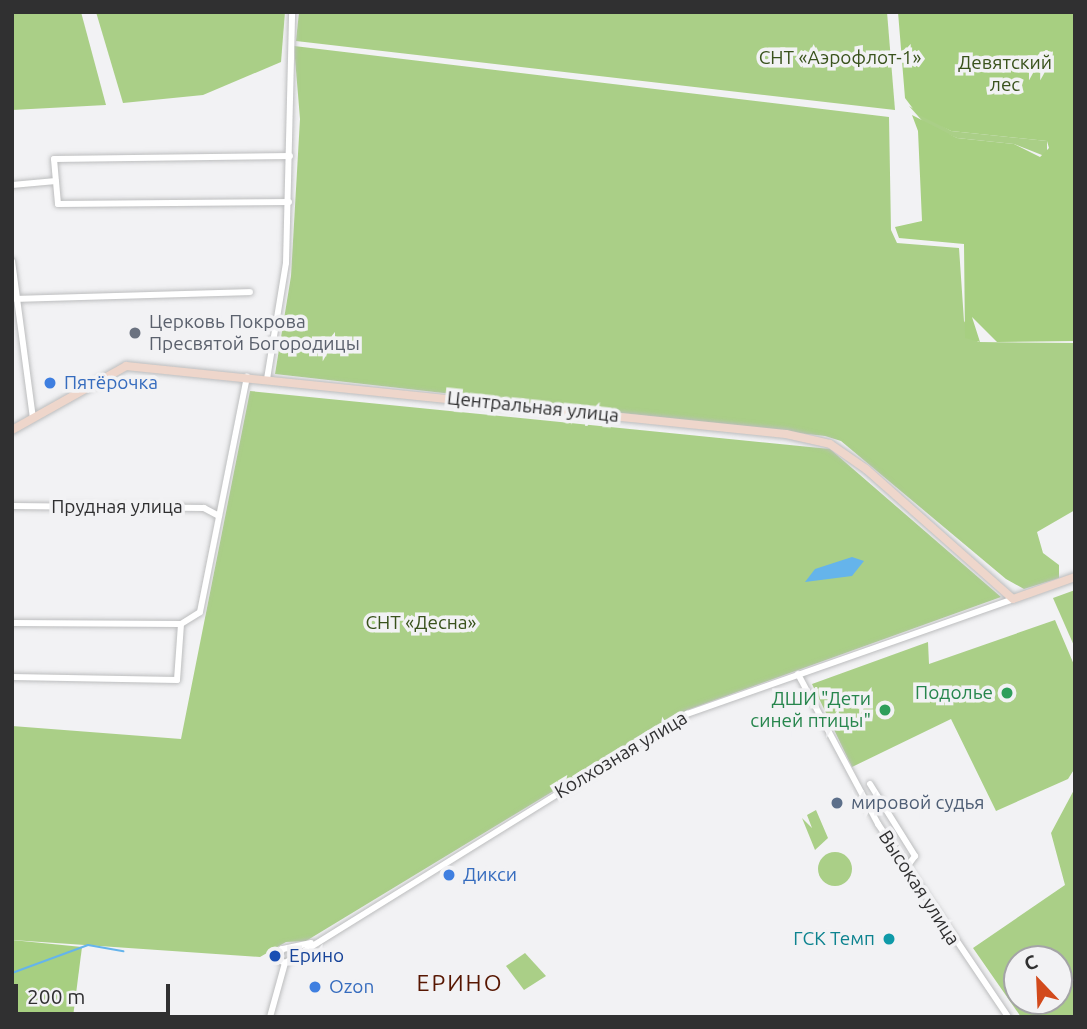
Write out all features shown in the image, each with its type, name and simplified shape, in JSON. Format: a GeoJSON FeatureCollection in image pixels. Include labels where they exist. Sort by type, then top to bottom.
{"type":"FeatureCollection","features":[{"type":"Feature","properties":{"kind":"street"},"geometry":{"type":"LineString","coordinates":[[267,379],[289,202],[292,12]]}},
{"type":"Feature","properties":{"kind":"street"},"geometry":{"type":"LineString","coordinates":[[289,202],[58,204],[54,159],[290,156]]}},
{"type":"Feature","properties":{"kind":"street"},"geometry":{"type":"LineString","coordinates":[[12,184],[56,181]]}},
{"type":"Feature","properties":{"kind":"street"},"geometry":{"type":"LineString","coordinates":[[12,261],[33,418]]}},
{"type":"Feature","properties":{"kind":"street"},"geometry":{"type":"LineString","coordinates":[[16,299],[250,292]]}},
{"type":"Feature","properties":{"kind":"street","name":"Центральная улица"},"geometry":{"type":"LineString","coordinates":[[12,430],[126,366],[815,438],[866,469],[1013,599]]}},
{"type":"Feature","properties":{"kind":"street"},"geometry":{"type":"LineString","coordinates":[[12,622],[181,624],[200,612],[247,377]]}},
{"type":"Feature","properties":{"kind":"street","name":"Прудная улица"},"geometry":{"type":"LineString","coordinates":[[12,506],[204,508],[219,516]]}},
{"type":"Feature","properties":{"kind":"street","name":"Колхозная улица"},"geometry":{"type":"LineString","coordinates":[[311,943],[280,950],[285,963],[311,943],[676,719],[1075,577]]}},
{"type":"Feature","properties":{"kind":"street"},"geometry":{"type":"LineString","coordinates":[[12,677],[177,680],[181,624]]}},
{"type":"Feature","properties":{"kind":"street","name":"Высокая улица"},"geometry":{"type":"LineString","coordinates":[[798,674],[906,868],[962,954],[1008,1017]]}},
{"type":"Feature","properties":{"kind":"street"},"geometry":{"type":"LineString","coordinates":[[870,784],[915,856],[906,868]]}},
{"type":"Feature","properties":{"kind":"street"},"geometry":{"type":"LineString","coordinates":[[270,1017],[285,963]]}},
{"type":"Feature","properties":{"kind":"green space"},"geometry":{"type":"Polygon","coordinates":[[[12,12],[81,12],[106,105],[12,110],[12,12]]]}},
{"type":"Feature","properties":{"kind":"green space"},"geometry":{"type":"Polygon","coordinates":[[[96,12],[285,12],[281,62],[203,95],[123,103],[96,12]]]}},
{"type":"Feature","properties":{"kind":"green space","name":"СНТ «Аэрофлот-1»"},"geometry":{"type":"Polygon","coordinates":[[[299,12],[887,12],[895,110],[296,41],[299,12]]]}},
{"type":"Feature","properties":{"kind":"green space","name":"Девятский лес"},"geometry":{"type":"Polygon","coordinates":[[[898,12],[1075,12],[1075,341],[997,342],[972,317],[980,342],[965,338],[964,244],[899,238],[895,227],[922,221],[918,131],[912,115],[957,138],[1014,144],[1040,157],[1049,148],[1047,141],[951,131],[917,114],[905,98],[898,12]]]}},
{"type":"Feature","properties":{"kind":"green space"},"geometry":{"type":"Polygon","coordinates":[[[294,46],[889,117],[891,230],[897,243],[959,248],[964,321],[978,342],[1075,343],[1075,510],[1037,532],[1043,553],[1059,565],[1059,578],[1024,589],[1006,579],[841,441],[825,436],[275,374],[291,276],[300,119],[294,46]]]}},
{"type":"Feature","properties":{"kind":"green space"},"geometry":{"type":"Polygon","coordinates":[[[909,106],[951,131],[1047,141],[1047,157],[1014,144],[957,138],[926,125],[909,106]]]}},
{"type":"Feature","properties":{"kind":"green space","name":"СНТ «Десна»"},"geometry":{"type":"Polygon","coordinates":[[[250,391],[830,449],[1001,597],[687,710],[306,941],[286,942],[260,957],[12,940],[12,726],[181,739],[250,391]]]}},
{"type":"Feature","properties":{"kind":"green space"},"geometry":{"type":"Polygon","coordinates":[[[1075,590],[1075,648],[1053,598],[1075,590]]]}},
{"type":"Feature","properties":{"kind":"green space","name":"Подолье"},"geometry":{"type":"Polygon","coordinates":[[[1055,620],[1075,667],[1075,768],[1068,779],[996,811],[951,719],[852,767],[812,684],[928,642],[929,664],[1055,620]]]}},
{"type":"Feature","properties":{"kind":"green space"},"geometry":{"type":"Polygon","coordinates":[[[1075,788],[1075,1017],[1021,1017],[1020,1015],[1073,1015],[1073,945],[1003,945],[1003,991],[973,948],[1065,885],[1051,833],[1075,788]]]}},
{"type":"Feature","properties":{"kind":"green space"},"geometry":{"type":"Polygon","coordinates":[[[816,810],[828,838],[815,850],[802,818],[812,828],[807,815],[816,810]]]}},
{"type":"Feature","properties":{"kind":"green space"},"geometry":{"type":"Polygon","coordinates":[[[835,852],[847,857],[852,869],[847,881],[835,886],[823,881],[818,869],[823,857],[835,852]]]}},
{"type":"Feature","properties":{"kind":"green space"},"geometry":{"type":"Polygon","coordinates":[[[12,940],[82,947],[73,1017],[12,1017],[12,940]]]}},
{"type":"Feature","properties":{"kind":"green space"},"geometry":{"type":"Polygon","coordinates":[[[525,953],[546,976],[524,990],[506,966],[525,953]]]}},
{"type":"Feature","properties":{"kind":"water"},"geometry":{"type":"Polygon","coordinates":[[[852,557],[864,561],[852,576],[805,582],[815,569],[852,557]]]}},
{"type":"Feature","properties":{"kind":"waterway"},"geometry":{"type":"LineString","coordinates":[[12,973],[88,945],[123,951]]}},
{"type":"Feature","properties":{"kind":"place","name":"Церковь Покрова Пресвятой Богородицы"},"geometry":{"type":"Point","coordinates":[135,333]}},
{"type":"Feature","properties":{"kind":"place","name":"Пятёрочка"},"geometry":{"type":"Point","coordinates":[50,383]}},
{"type":"Feature","properties":{"kind":"place","name":"Подолье"},"geometry":{"type":"Point","coordinates":[1007,693]}},
{"type":"Feature","properties":{"kind":"place","name":"ДШИ \"Дети синей птицы\""},"geometry":{"type":"Point","coordinates":[885,710]}},
{"type":"Feature","properties":{"kind":"place","name":"мировой судья"},"geometry":{"type":"Point","coordinates":[837,803]}},
{"type":"Feature","properties":{"kind":"place","name":"Дикси"},"geometry":{"type":"Point","coordinates":[449,875]}},
{"type":"Feature","properties":{"kind":"place","name":"ГСК Темп"},"geometry":{"type":"Point","coordinates":[889,939]}},
{"type":"Feature","properties":{"kind":"place","name":"Ерино"},"geometry":{"type":"Point","coordinates":[275,956]}},
{"type":"Feature","properties":{"kind":"place","name":"Ozon"},"geometry":{"type":"Point","coordinates":[315,987]}},
{"type":"Feature","properties":{"kind":"district","name":"ЕРИНО"},"geometry":{"type":"Point","coordinates":[460,983]}}]}
